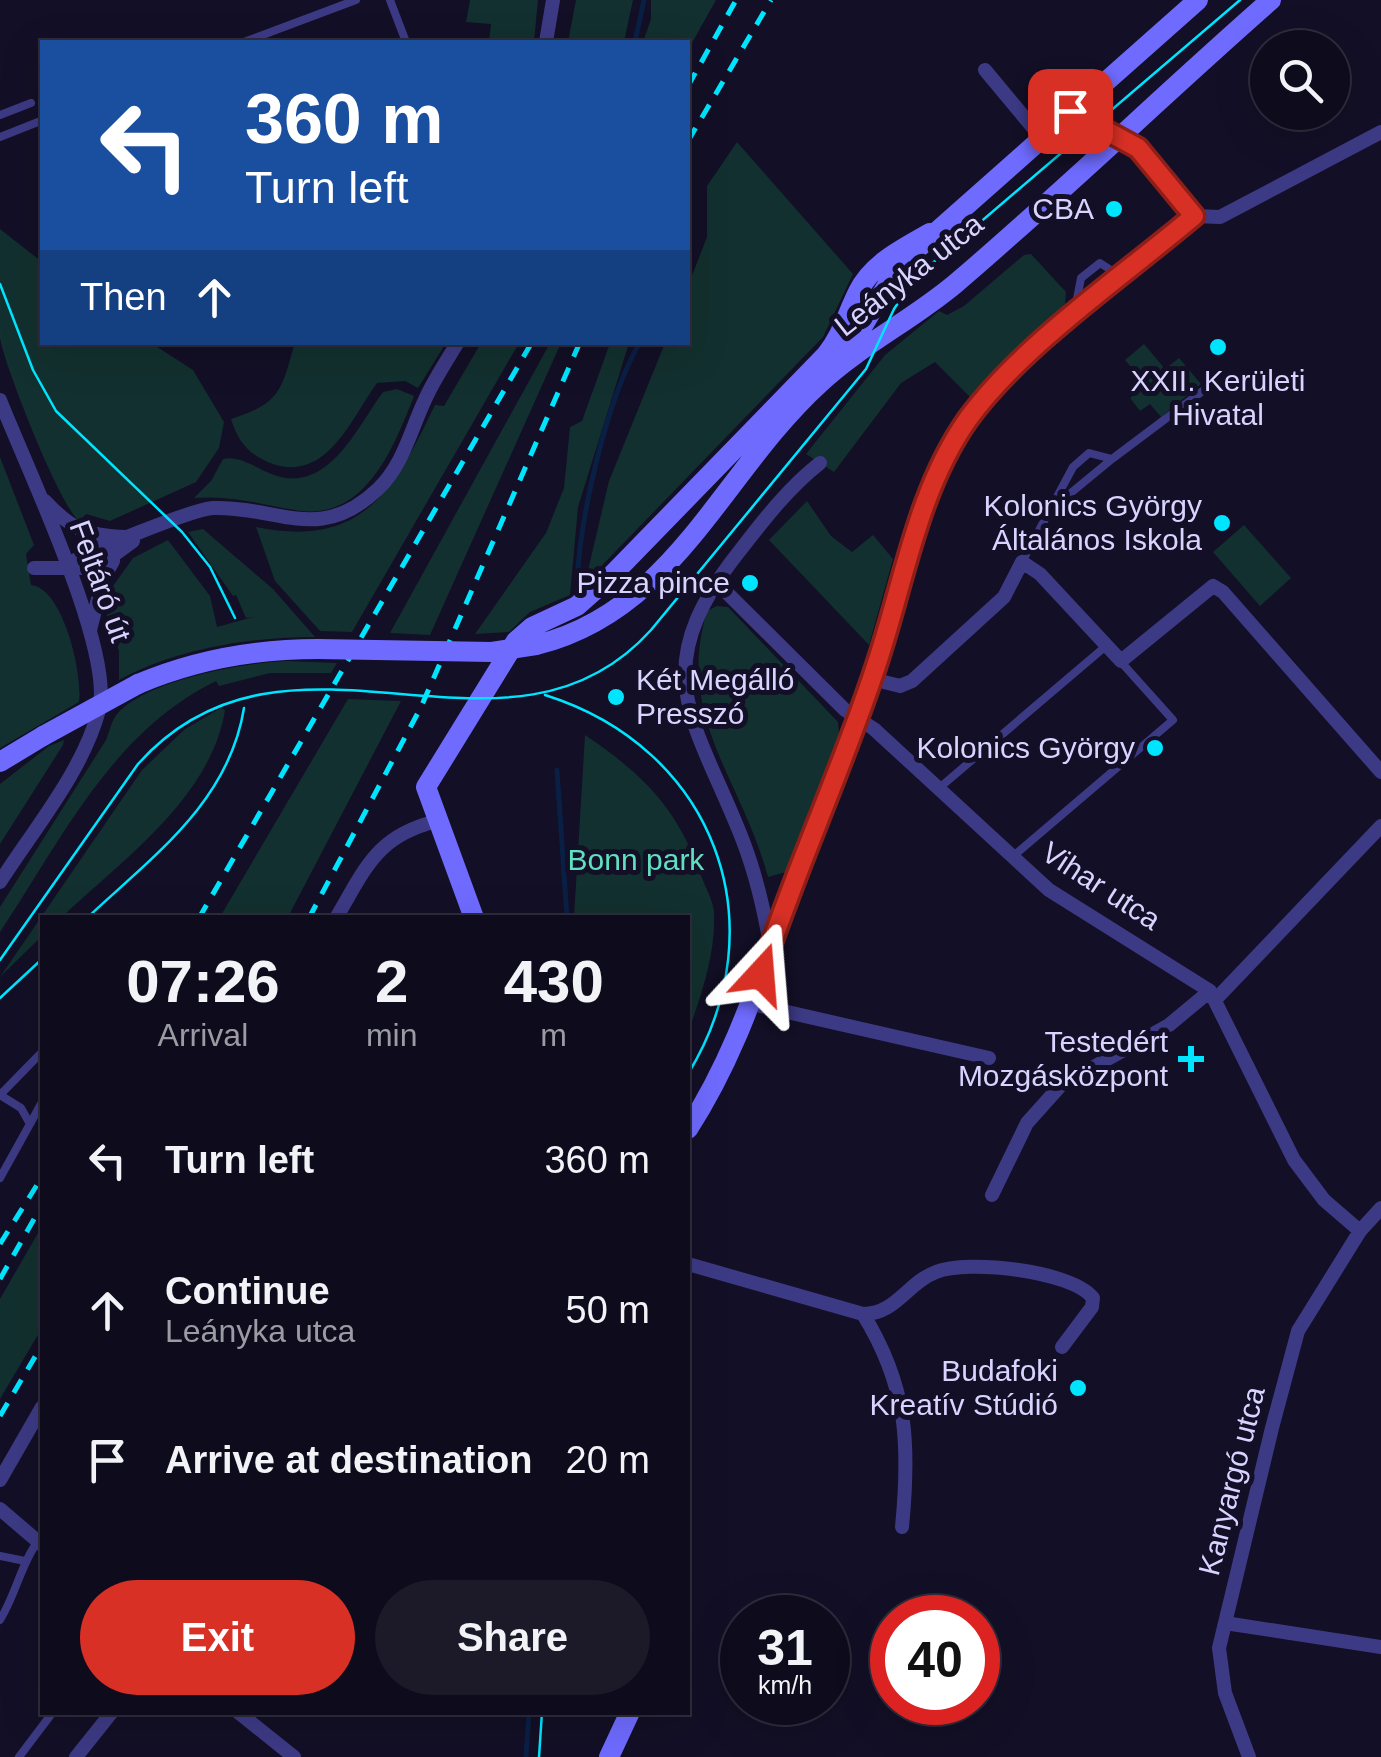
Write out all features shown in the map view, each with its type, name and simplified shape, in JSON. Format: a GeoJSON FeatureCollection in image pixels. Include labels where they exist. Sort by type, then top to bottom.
{"type":"FeatureCollection","features":[{"type":"Feature","properties":{"kind":"street"},"geometry":{"type":"LineString","coordinates":[[546,40],[552,0]]}},
{"type":"Feature","properties":{"kind":"street","name":"Leányka utca"},"geometry":{"type":"LineString","coordinates":[[827,376],[860,337],[890,277],[930,233],[1198,0]]}},
{"type":"Feature","properties":{"kind":"street","name":"Leányka utca"},"geometry":{"type":"LineString","coordinates":[[827,376],[933,302],[1272,0]]}},
{"type":"Feature","properties":{"kind":"street"},"geometry":{"type":"LineString","coordinates":[[985,70],[1040,136]]}},
{"type":"Feature","properties":{"kind":"street"},"geometry":{"type":"LineString","coordinates":[[1070,111],[1118,136],[1147,158],[1194,216]]}},
{"type":"Feature","properties":{"kind":"street"},"geometry":{"type":"LineString","coordinates":[[690,1126],[731,1057],[752,1004],[770,946],[872,679],[927,496],[946,457],[994,388],[1194,216],[1220,217],[1381,132]]}},
{"type":"Feature","properties":{"kind":"street"},"geometry":{"type":"LineString","coordinates":[[473,915],[428,798],[429,777],[516,640],[577,606],[612,574],[839,339],[864,282],[874,270],[930,233]]}},
{"type":"Feature","properties":{"kind":"street"},"geometry":{"type":"LineString","coordinates":[[66,566],[170,519],[208,508],[237,508],[302,522],[323,520],[362,502],[401,459],[426,396],[456,345]]}},
{"type":"Feature","properties":{"kind":"street"},"geometry":{"type":"LineString","coordinates":[[0,762],[138,684],[172,670],[239,653],[318,649],[492,652],[584,631],[635,598],[690,541],[770,436],[827,376]]}},
{"type":"Feature","properties":{"kind":"street","name":"Feltáró út"},"geometry":{"type":"LineString","coordinates":[[0,400],[90,631],[103,687],[95,725],[0,882]]}},
{"type":"Feature","properties":{"kind":"street"},"geometry":{"type":"LineString","coordinates":[[770,946],[763,902],[743,840],[717,787],[686,705],[687,642],[716,582],[774,506],[820,463]]}},
{"type":"Feature","properties":{"kind":"street"},"geometry":{"type":"LineString","coordinates":[[39,494],[61,518],[93,536],[137,537]]}},
{"type":"Feature","properties":{"kind":"street"},"geometry":{"type":"LineString","coordinates":[[90,631],[103,579],[114,559],[137,537]]}},
{"type":"Feature","properties":{"kind":"street"},"geometry":{"type":"LineString","coordinates":[[34,568],[66,566],[86,570],[114,559]]}},
{"type":"Feature","properties":{"kind":"street"},"geometry":{"type":"LineString","coordinates":[[872,679],[900,686],[912,681],[1004,597],[1022,562],[1040,574],[1121,662],[1213,586],[1223,592],[1381,772]]}},
{"type":"Feature","properties":{"kind":"street","name":"Vihar utca"},"geometry":{"type":"LineString","coordinates":[[716,582],[1010,858],[1049,890],[1213,995]]}},
{"type":"Feature","properties":{"kind":"street"},"geometry":{"type":"LineString","coordinates":[[338,915],[385,842],[398,833],[437,821]]}},
{"type":"Feature","properties":{"kind":"street"},"geometry":{"type":"LineString","coordinates":[[992,1195],[1027,1123],[1062,1085],[1169,1025],[1213,995],[1381,826]]}},
{"type":"Feature","properties":{"kind":"street"},"geometry":{"type":"LineString","coordinates":[[1213,995],[1294,1160],[1324,1200],[1360,1231]]}},
{"type":"Feature","properties":{"kind":"street"},"geometry":{"type":"LineString","coordinates":[[752,1004],[989,1058]]}},
{"type":"Feature","properties":{"kind":"street","name":"Kanyargó utca"},"geometry":{"type":"LineString","coordinates":[[1249,1757],[1221,1671],[1219,1648],[1298,1331],[1360,1231],[1381,1208]]}},
{"type":"Feature","properties":{"kind":"street"},"geometry":{"type":"LineString","coordinates":[[690,1265],[863,1314],[888,1309],[939,1270],[1007,1268],[1084,1286],[1093,1298],[1092,1307],[1062,1347]]}},
{"type":"Feature","properties":{"kind":"street"},"geometry":{"type":"LineString","coordinates":[[863,1314],[885,1353],[906,1422],[908,1460],[902,1527]]}},
{"type":"Feature","properties":{"kind":"street"},"geometry":{"type":"LineString","coordinates":[[0,1480],[40,1410]]}},
{"type":"Feature","properties":{"kind":"street"},"geometry":{"type":"LineString","coordinates":[[0,1508],[40,1543]]}},
{"type":"Feature","properties":{"kind":"street"},"geometry":{"type":"LineString","coordinates":[[1225,1624],[1381,1648]]}},
{"type":"Feature","properties":{"kind":"street"},"geometry":{"type":"LineString","coordinates":[[76,1757],[110,1715]]}},
{"type":"Feature","properties":{"kind":"street"},"geometry":{"type":"LineString","coordinates":[[242,1715],[294,1757]]}},
{"type":"Feature","properties":{"kind":"street"},"geometry":{"type":"LineString","coordinates":[[609,1757],[629,1715]]}},
{"type":"Feature","properties":{"kind":"lane"},"geometry":{"type":"LineString","coordinates":[[249,40],[356,0]]}},
{"type":"Feature","properties":{"kind":"lane"},"geometry":{"type":"LineString","coordinates":[[390,0],[405,40]]}},
{"type":"Feature","properties":{"kind":"lane"},"geometry":{"type":"LineString","coordinates":[[0,115],[31,103]]}},
{"type":"Feature","properties":{"kind":"lane"},"geometry":{"type":"LineString","coordinates":[[0,137],[38,122]]}},
{"type":"Feature","properties":{"kind":"lane"},"geometry":{"type":"LineString","coordinates":[[1051,508],[1224,375]]}},
{"type":"Feature","properties":{"kind":"lane"},"geometry":{"type":"LineString","coordinates":[[1022,562],[1072,467],[1088,452],[1112,459]]}},
{"type":"Feature","properties":{"kind":"lane"},"geometry":{"type":"LineString","coordinates":[[938,790],[1106,646]]}},
{"type":"Feature","properties":{"kind":"lane"},"geometry":{"type":"LineString","coordinates":[[1010,858],[1173,720],[1121,662]]}},
{"type":"Feature","properties":{"kind":"lane"},"geometry":{"type":"LineString","coordinates":[[30,1124],[22,1108],[0,1095],[40,1054]]}},
{"type":"Feature","properties":{"kind":"lane"},"geometry":{"type":"LineString","coordinates":[[0,1178],[40,1106]]}},
{"type":"Feature","properties":{"kind":"lane"},"geometry":{"type":"LineString","coordinates":[[0,1620],[21,1585],[25,1561],[40,1543]]}},
{"type":"Feature","properties":{"kind":"lane"},"geometry":{"type":"LineString","coordinates":[[0,1556],[25,1561]]}},
{"type":"Feature","properties":{"kind":"lane"},"geometry":{"type":"LineString","coordinates":[[19,1757],[51,1715]]}},
{"type":"Feature","properties":{"kind":"green space"},"geometry":{"type":"Polygon","coordinates":[[[470,0],[538,0],[534,40],[489,40],[491,24],[466,22],[470,0]]]}},
{"type":"Feature","properties":{"kind":"green space"},"geometry":{"type":"Polygon","coordinates":[[[576,0],[633,0],[624,40],[568,40],[576,0]]]}},
{"type":"Feature","properties":{"kind":"green space"},"geometry":{"type":"Polygon","coordinates":[[[651,0],[716,0],[690,46],[690,40],[644,40],[651,19],[651,0]]]}},
{"type":"Feature","properties":{"kind":"green space"},"geometry":{"type":"Polygon","coordinates":[[[737,142],[853,274],[823,337],[585,583],[609,481],[664,345],[690,345],[690,281],[707,237],[707,186],[737,142]]]}},
{"type":"Feature","properties":{"kind":"green space"},"geometry":{"type":"Polygon","coordinates":[[[0,229],[40,260],[40,345],[154,345],[193,370],[224,422],[219,448],[196,482],[110,521],[86,514],[80,522],[60,491],[34,435],[0,338],[0,229]]]}},
{"type":"Feature","properties":{"kind":"green space"},"geometry":{"type":"Polygon","coordinates":[[[1031,254],[1066,292],[1065,304],[970,397],[935,362],[901,383],[834,472],[806,454],[885,355],[939,311],[947,315],[964,306],[1024,255],[1031,254]]]}},
{"type":"Feature","properties":{"kind":"green space"},"geometry":{"type":"Polygon","coordinates":[[[1144,344],[1165,369],[1179,358],[1201,384],[1161,417],[1150,404],[1140,411],[1130,398],[1146,385],[1125,360],[1144,344]]]}},
{"type":"Feature","properties":{"kind":"green space"},"geometry":{"type":"Polygon","coordinates":[[[294,345],[445,345],[418,388],[405,381],[377,383],[336,444],[308,464],[292,467],[273,464],[251,452],[237,435],[231,419],[270,401],[286,372],[294,345]]]}},
{"type":"Feature","properties":{"kind":"green space"},"geometry":{"type":"Polygon","coordinates":[[[480,345],[518,345],[352,632],[320,631],[275,581],[256,527],[293,532],[323,529],[349,520],[389,487],[435,405],[444,406],[480,345]]]}},
{"type":"Feature","properties":{"kind":"green space"},"geometry":{"type":"Polygon","coordinates":[[[549,345],[560,345],[430,635],[390,633],[549,345]]]}},
{"type":"Feature","properties":{"kind":"green space"},"geometry":{"type":"Polygon","coordinates":[[[609,345],[628,345],[578,507],[570,595],[530,612],[509,632],[475,634],[546,533],[564,488],[570,427],[582,421],[609,345]]]}},
{"type":"Feature","properties":{"kind":"green space"},"geometry":{"type":"Polygon","coordinates":[[[397,389],[414,396],[397,437],[373,477],[340,505],[319,511],[295,510],[233,499],[194,498],[211,481],[223,459],[242,461],[274,475],[311,475],[339,454],[383,392],[397,389]]]}},
{"type":"Feature","properties":{"kind":"green space"},"geometry":{"type":"Polygon","coordinates":[[[0,457],[34,545],[26,554],[31,585],[53,600],[68,634],[78,672],[79,702],[0,748],[0,457]]]}},
{"type":"Feature","properties":{"kind":"green space"},"geometry":{"type":"Polygon","coordinates":[[[807,501],[831,536],[852,552],[873,535],[893,559],[869,645],[769,540],[807,501]]]}},
{"type":"Feature","properties":{"kind":"green space"},"geometry":{"type":"Polygon","coordinates":[[[1244,525],[1291,578],[1260,606],[1213,552],[1244,525]]]}},
{"type":"Feature","properties":{"kind":"green space"},"geometry":{"type":"Polygon","coordinates":[[[203,529],[273,589],[315,637],[213,647],[164,660],[119,680],[119,651],[106,612],[108,586],[113,586],[133,558],[168,540],[210,596],[217,627],[253,617],[246,618],[236,595],[188,532],[203,529]]]}},
{"type":"Feature","properties":{"kind":"green space"},"geometry":{"type":"Polygon","coordinates":[[[717,606],[728,607],[838,722],[839,733],[786,872],[768,877],[705,716],[699,684],[699,649],[707,611],[717,606]]]}},
{"type":"Feature","properties":{"kind":"green space"},"geometry":{"type":"Polygon","coordinates":[[[285,661],[337,663],[331,673],[270,673],[219,686],[216,681],[179,703],[118,758],[92,791],[0,932],[0,907],[106,740],[115,717],[127,705],[168,684],[193,677],[285,661]]]}},
{"type":"Feature","properties":{"kind":"green space"},"geometry":{"type":"Polygon","coordinates":[[[348,699],[401,701],[289,915],[221,915],[348,699]]]}},
{"type":"Feature","properties":{"kind":"green space"},"geometry":{"type":"Polygon","coordinates":[[[221,708],[225,710],[202,771],[161,825],[64,915],[43,915],[142,770],[185,729],[221,708]]]}},
{"type":"Feature","properties":{"kind":"green space","name":"Bonn park"},"geometry":{"type":"Polygon","coordinates":[[[585,735],[625,764],[656,795],[681,830],[711,898],[714,928],[710,959],[690,1027],[690,915],[574,915],[585,735]]]}},
{"type":"Feature","properties":{"kind":"green space"},"geometry":{"type":"Polygon","coordinates":[[[64,740],[0,844],[0,784],[49,746],[64,740]]]}},
{"type":"Feature","properties":{"kind":"green space"},"geometry":{"type":"Polygon","coordinates":[[[40,919],[40,938],[0,977],[40,919]]]}},
{"type":"Feature","properties":{"kind":"green space"},"geometry":{"type":"Polygon","coordinates":[[[40,1229],[40,1331],[0,1399],[0,1299],[40,1229]]]}},
{"type":"Feature","properties":{"kind":"waterway"},"geometry":{"type":"LineString","coordinates":[[635,40],[644,0]]}},
{"type":"Feature","properties":{"kind":"waterway"},"geometry":{"type":"LineString","coordinates":[[577,584],[583,526],[597,460],[616,395],[639,345]]}},
{"type":"Feature","properties":{"kind":"waterway"},"geometry":{"type":"LineString","coordinates":[[557,770],[567,915]]}},
{"type":"Feature","properties":{"kind":"waterway"},"geometry":{"type":"LineString","coordinates":[[526,1757],[529,1715]]}},
{"type":"Feature","properties":{"kind":"tram line"},"geometry":{"type":"LineString","coordinates":[[0,960],[138,764],[197,716],[262,694],[329,690],[465,698],[531,695],[594,675],[651,630],[866,369],[894,309],[915,278],[1240,0]]}},
{"type":"Feature","properties":{"kind":"tram line"},"geometry":{"type":"LineString","coordinates":[[0,284],[33,370],[56,411],[182,532],[210,567],[235,618]]}},
{"type":"Feature","properties":{"kind":"tram line"},"geometry":{"type":"LineString","coordinates":[[545,695],[603,720],[652,755],[689,798],[714,848],[728,902],[728,959],[715,1017],[690,1070]]}},
{"type":"Feature","properties":{"kind":"tram line"},"geometry":{"type":"LineString","coordinates":[[90,915],[162,849],[205,799],[236,741],[244,708]]}},
{"type":"Feature","properties":{"kind":"tram line"},"geometry":{"type":"LineString","coordinates":[[0,998],[40,961]]}},
{"type":"Feature","properties":{"kind":"tram line"},"geometry":{"type":"LineString","coordinates":[[539,1757],[542,1715]]}},
{"type":"Feature","properties":{"kind":"railway"},"geometry":{"type":"LineString","coordinates":[[690,82],[736,0]]}},
{"type":"Feature","properties":{"kind":"railway"},"geometry":{"type":"LineString","coordinates":[[690,138],[771,0]]}},
{"type":"Feature","properties":{"kind":"railway"},"geometry":{"type":"LineString","coordinates":[[201,915],[530,345]]}},
{"type":"Feature","properties":{"kind":"railway"},"geometry":{"type":"LineString","coordinates":[[311,915],[421,707],[579,345]]}},
{"type":"Feature","properties":{"kind":"railway"},"geometry":{"type":"LineString","coordinates":[[0,1244],[40,1180]]}},
{"type":"Feature","properties":{"kind":"railway"},"geometry":{"type":"LineString","coordinates":[[0,1279],[40,1209]]}},
{"type":"Feature","properties":{"kind":"railway"},"geometry":{"type":"LineString","coordinates":[[0,1416],[40,1348]]}},
{"type":"Feature","properties":{"kind":"place","name":"CBA"},"geometry":{"type":"Point","coordinates":[1114,209]}},
{"type":"Feature","properties":{"kind":"place","name":"XXII. Kerületi Hivatal"},"geometry":{"type":"Point","coordinates":[1218,347]}},
{"type":"Feature","properties":{"kind":"place","name":"Kolonics György Általános Iskola"},"geometry":{"type":"Point","coordinates":[1222,523]}},
{"type":"Feature","properties":{"kind":"place","name":"Pizza pince"},"geometry":{"type":"Point","coordinates":[750,583]}},
{"type":"Feature","properties":{"kind":"place","name":"Két Megálló Presszó"},"geometry":{"type":"Point","coordinates":[616,697]}},
{"type":"Feature","properties":{"kind":"place","name":"Kolonics György"},"geometry":{"type":"Point","coordinates":[1155,748]}},
{"type":"Feature","properties":{"kind":"place","name":"Testedért Mozgásközpont"},"geometry":{"type":"Point","coordinates":[1191,1059]}},
{"type":"Feature","properties":{"kind":"place","name":"Budafoki Kreatív Stúdió"},"geometry":{"type":"Point","coordinates":[1078,1388]}},
{"type":"Feature","properties":{"kind":"route"},"geometry":{"type":"LineString","coordinates":[[761,974],[858,719],[927,496],[946,457],[966,422],[1006,375],[1194,216],[1138,148],[1070,111]]}}]}
